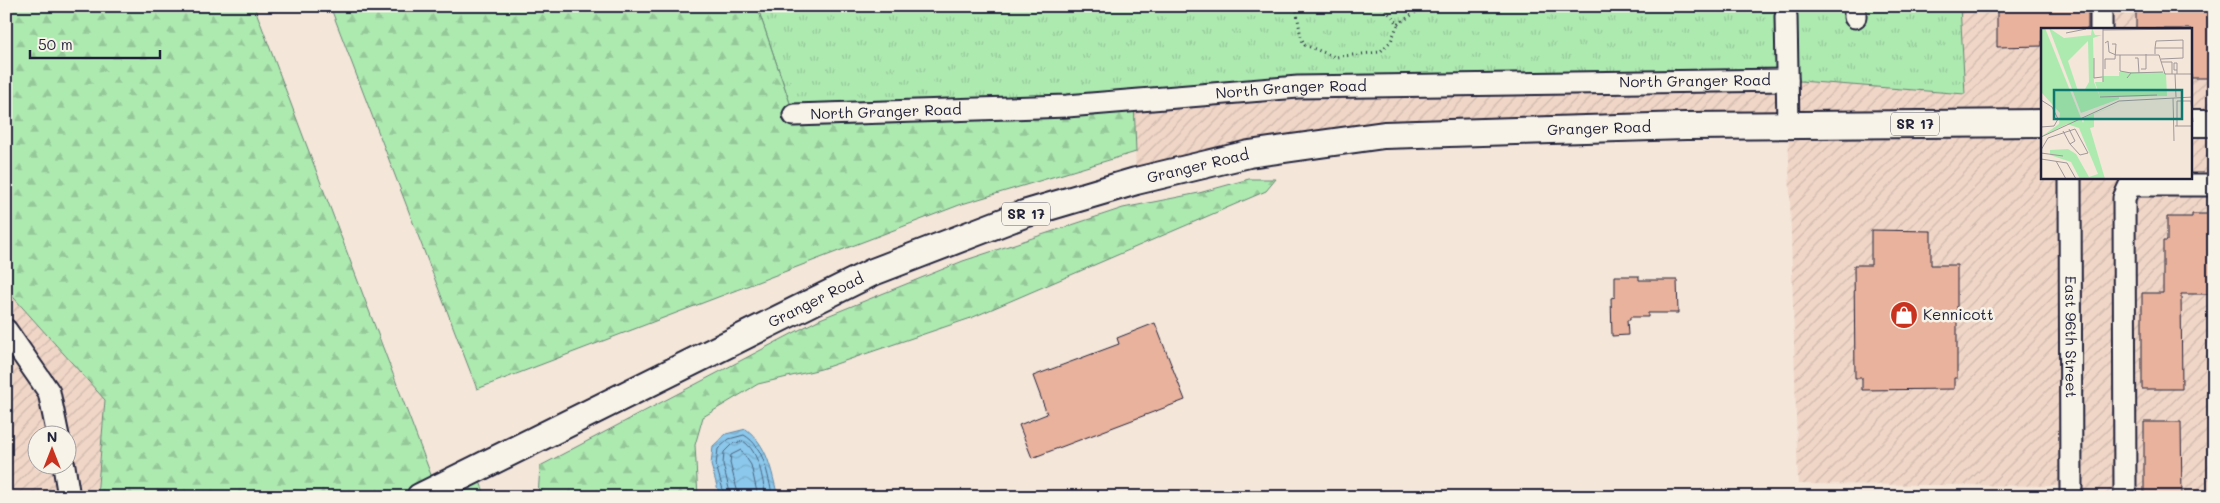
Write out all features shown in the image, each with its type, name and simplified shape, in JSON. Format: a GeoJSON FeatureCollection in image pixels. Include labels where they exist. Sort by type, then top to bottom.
{"type":"FeatureCollection","features":[{"type":"Feature","properties":{"kind":"main road","name":"Granger Road"},"geometry":{"type":"LineString","coordinates":[[420,497],[873,272],[1024,214],[1136,181],[1249,154],[1384,135],[1788,124],[2041,123]]}},
{"type":"Feature","properties":{"kind":"main road"},"geometry":{"type":"LineString","coordinates":[[2192,123],[2214,123]]}},
{"type":"Feature","properties":{"kind":"street"},"geometry":{"type":"LineString","coordinates":[[2101,6],[2101,28]]}},
{"type":"Feature","properties":{"kind":"street"},"geometry":{"type":"LineString","coordinates":[[1786,16],[1788,124]]}},
{"type":"Feature","properties":{"kind":"street","name":"North Granger Road"},"geometry":{"type":"LineString","coordinates":[[794,115],[1067,106],[1298,87],[1787,80]]}},
{"type":"Feature","properties":{"kind":"street","name":"East 96th Street"},"geometry":{"type":"LineString","coordinates":[[2070,179],[2071,497]]}},
{"type":"Feature","properties":{"kind":"street"},"geometry":{"type":"LineString","coordinates":[[2125,497],[2124,207],[2127,190],[2130,185],[2214,185]]}},
{"type":"Feature","properties":{"kind":"street"},"geometry":{"type":"LineString","coordinates":[[6,330],[49,392],[56,426]]}},
{"type":"Feature","properties":{"kind":"street"},"geometry":{"type":"LineString","coordinates":[[66,476],[69,497]]}},
{"type":"Feature","properties":{"kind":"path"},"geometry":{"type":"LineString","coordinates":[[1296,6],[1301,38],[1305,45],[1335,57],[1380,52],[1391,40],[1398,24],[1425,6]]}},
{"type":"Feature","properties":{"kind":"path"},"geometry":{"type":"LineString","coordinates":[[1379,6],[1392,16],[1398,24]]}},
{"type":"Feature","properties":{"kind":"shaded area"},"geometry":{"type":"Polygon","coordinates":[[[757,6],[2214,6],[2214,497],[2071,497],[2071,486],[1798,484],[1788,125],[1384,135],[1136,181],[1134,101],[757,6]]]}},
{"type":"Feature","properties":{"kind":"shaded area"},"geometry":{"type":"Polygon","coordinates":[[[6,289],[105,400],[97,497],[6,497],[6,289]]]}},
{"type":"Feature","properties":{"kind":"green space"},"geometry":{"type":"Polygon","coordinates":[[[6,6],[254,6],[436,488],[475,469],[486,497],[97,497],[105,400],[6,289],[6,6]]]}},
{"type":"Feature","properties":{"kind":"green space"},"geometry":{"type":"Polygon","coordinates":[[[330,6],[413,6],[414,9],[427,6],[757,6],[794,115],[1134,101],[1136,152],[962,204],[477,389],[330,6]]]}},
{"type":"Feature","properties":{"kind":"green space"},"geometry":{"type":"Polygon","coordinates":[[[757,6],[1960,6],[1965,94],[1787,80],[794,115],[757,6]]]}},
{"type":"Feature","properties":{"kind":"green space"},"geometry":{"type":"Polygon","coordinates":[[[1249,179],[1276,179],[1266,191],[971,318],[821,369],[758,384],[703,417],[695,445],[698,497],[538,497],[540,466],[820,319],[963,261],[1123,208],[1199,193],[1249,179]]]}},
{"type":"Feature","properties":{"kind":"water"},"geometry":{"type":"Polygon","coordinates":[[[746,429],[759,443],[768,459],[778,497],[720,497],[711,465],[713,446],[726,434],[746,429]]]}},
{"type":"Feature","properties":{"kind":"building"},"geometry":{"type":"Polygon","coordinates":[[[1997,6],[2088,6],[2088,28],[2041,28],[2041,46],[1997,47],[1997,6]]]}},
{"type":"Feature","properties":{"kind":"building"},"geometry":{"type":"Polygon","coordinates":[[[2136,6],[2214,6],[2214,78],[2192,78],[2192,28],[2136,28],[2136,6]]]}},
{"type":"Feature","properties":{"kind":"building"},"geometry":{"type":"Polygon","coordinates":[[[2192,214],[2214,214],[2214,294],[2181,294],[2182,389],[2142,389],[2142,293],[2163,293],[2163,241],[2167,241],[2167,217],[2192,217],[2192,214]]]}},
{"type":"Feature","properties":{"kind":"building"},"geometry":{"type":"Polygon","coordinates":[[[1871,230],[1931,231],[1931,265],[1957,265],[1957,378],[1954,378],[1954,389],[1862,390],[1862,378],[1855,378],[1854,265],[1871,265],[1871,230]]]}},
{"type":"Feature","properties":{"kind":"building"},"geometry":{"type":"Polygon","coordinates":[[[1615,276],[1639,276],[1639,280],[1677,280],[1678,313],[1648,313],[1648,317],[1630,317],[1630,320],[1627,320],[1628,335],[1612,336],[1611,298],[1615,297],[1615,276]]]}},
{"type":"Feature","properties":{"kind":"building"},"geometry":{"type":"Polygon","coordinates":[[[1155,323],[1185,400],[1032,458],[1019,425],[1047,414],[1033,376],[1119,344],[1117,338],[1155,323]]]}},
{"type":"Feature","properties":{"kind":"building"},"geometry":{"type":"Polygon","coordinates":[[[2144,422],[2181,422],[2182,497],[2144,497],[2144,422]]]}},
{"type":"Feature","properties":{"kind":"place","name":"Kennicott"},"geometry":{"type":"Point","coordinates":[1904,315]}}]}
